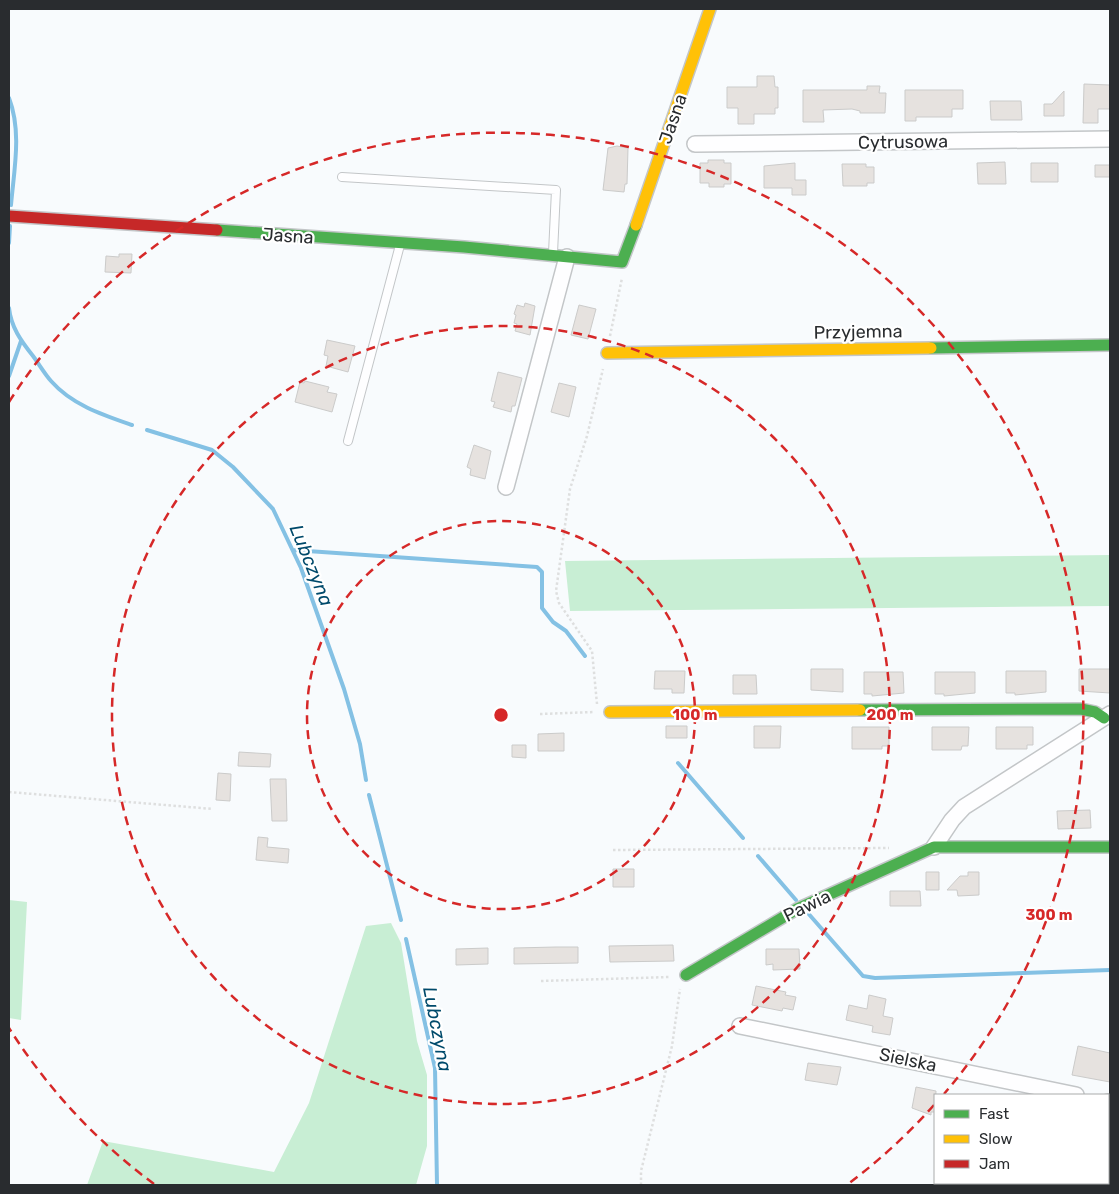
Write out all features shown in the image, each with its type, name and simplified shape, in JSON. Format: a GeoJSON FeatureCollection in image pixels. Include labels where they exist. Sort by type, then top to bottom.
{"type":"FeatureCollection","features":[{"type":"Feature","properties":{"kind":"street","name":"Jasna"},"geometry":{"type":"LineString","coordinates":[[9,216],[622,262],[665,144],[710,9]]}},
{"type":"Feature","properties":{"kind":"street","name":"Cytrusowa"},"geometry":{"type":"LineString","coordinates":[[695,144],[1110,139]]}},
{"type":"Feature","properties":{"kind":"street"},"geometry":{"type":"LineString","coordinates":[[506,487],[560,256]]}},
{"type":"Feature","properties":{"kind":"street","name":"Przyjemna"},"geometry":{"type":"LineString","coordinates":[[607,354],[1110,345]]}},
{"type":"Feature","properties":{"kind":"street"},"geometry":{"type":"LineString","coordinates":[[607,712],[1081,709],[1107,716]]}},
{"type":"Feature","properties":{"kind":"street"},"geometry":{"type":"LineString","coordinates":[[934,848],[952,820],[964,808],[1107,716]]}},
{"type":"Feature","properties":{"kind":"street","name":"Pawia"},"geometry":{"type":"LineString","coordinates":[[686,975],[797,909],[934,848],[1110,847]]}},
{"type":"Feature","properties":{"kind":"street","name":"Sielska"},"geometry":{"type":"LineString","coordinates":[[740,1026],[1071,1094]]}},
{"type":"Feature","properties":{"kind":"lane"},"geometry":{"type":"LineString","coordinates":[[342,177],[556,190],[560,256]]}},
{"type":"Feature","properties":{"kind":"lane"},"geometry":{"type":"LineString","coordinates":[[348,441],[400,244]]}},
{"type":"Feature","properties":{"kind":"path"},"geometry":{"type":"LineString","coordinates":[[607,712],[596,703],[592,651],[559,603],[556,591],[570,489],[587,436],[607,354],[622,285],[622,262]]}},
{"type":"Feature","properties":{"kind":"path"},"geometry":{"type":"LineString","coordinates":[[540,714],[607,712]]}},
{"type":"Feature","properties":{"kind":"path"},"geometry":{"type":"LineString","coordinates":[[9,792],[213,809]]}},
{"type":"Feature","properties":{"kind":"path"},"geometry":{"type":"LineString","coordinates":[[614,850],[895,848]]}},
{"type":"Feature","properties":{"kind":"path"},"geometry":{"type":"LineString","coordinates":[[541,981],[673,976]]}},
{"type":"Feature","properties":{"kind":"path"},"geometry":{"type":"LineString","coordinates":[[641,1185],[642,1172],[672,1046],[678,1009]]}},
{"type":"Feature","properties":{"kind":"green space"},"geometry":{"type":"Polygon","coordinates":[[[1110,555],[1110,606],[570,611],[565,561],[1110,555]]]}},
{"type":"Feature","properties":{"kind":"green space"},"geometry":{"type":"Polygon","coordinates":[[[9,900],[27,902],[21,1020],[9,1018],[9,900]]]}},
{"type":"Feature","properties":{"kind":"green space"},"geometry":{"type":"Polygon","coordinates":[[[391,923],[401,943],[417,1041],[427,1075],[427,1146],[416,1185],[87,1185],[103,1141],[274,1172],[309,1103],[366,926],[391,923]]]}},
{"type":"Feature","properties":{"kind":"building"},"geometry":{"type":"Polygon","coordinates":[[[757,76],[774,76],[775,87],[778,87],[778,108],[775,108],[775,114],[754,114],[754,124],[738,124],[738,108],[727,108],[727,87],[757,87],[757,76]]]}},
{"type":"Feature","properties":{"kind":"building"},"geometry":{"type":"Polygon","coordinates":[[[1084,84],[1110,85],[1110,109],[1098,109],[1098,123],[1083,123],[1084,84]]]}},
{"type":"Feature","properties":{"kind":"building"},"geometry":{"type":"Polygon","coordinates":[[[867,86],[880,86],[879,93],[886,93],[885,113],[860,113],[860,111],[852,109],[823,110],[824,122],[803,122],[803,90],[867,90],[867,86]]]}},
{"type":"Feature","properties":{"kind":"building"},"geometry":{"type":"Polygon","coordinates":[[[905,90],[963,90],[963,109],[952,109],[952,117],[916,117],[916,121],[905,121],[905,90]]]}},
{"type":"Feature","properties":{"kind":"building"},"geometry":{"type":"Polygon","coordinates":[[[1064,91],[1064,116],[1044,116],[1044,104],[1052,104],[1064,91]]]}},
{"type":"Feature","properties":{"kind":"building"},"geometry":{"type":"Polygon","coordinates":[[[990,101],[1021,101],[1022,120],[991,120],[990,101]]]}},
{"type":"Feature","properties":{"kind":"building"},"geometry":{"type":"Polygon","coordinates":[[[617,146],[628,148],[627,184],[625,184],[624,192],[603,190],[608,148],[617,146]]]}},
{"type":"Feature","properties":{"kind":"building"},"geometry":{"type":"Polygon","coordinates":[[[708,160],[724,160],[724,163],[731,163],[731,184],[724,184],[724,187],[709,187],[709,183],[700,183],[700,163],[708,163],[708,160]]]}},
{"type":"Feature","properties":{"kind":"building"},"geometry":{"type":"Polygon","coordinates":[[[1005,162],[1006,184],[978,184],[977,163],[1005,162]]]}},
{"type":"Feature","properties":{"kind":"building"},"geometry":{"type":"Polygon","coordinates":[[[795,163],[795,180],[806,180],[806,195],[792,195],[792,188],[764,188],[764,166],[795,163]]]}},
{"type":"Feature","properties":{"kind":"building"},"geometry":{"type":"Polygon","coordinates":[[[1031,163],[1058,163],[1058,182],[1031,182],[1031,163]]]}},
{"type":"Feature","properties":{"kind":"building"},"geometry":{"type":"Polygon","coordinates":[[[842,164],[866,164],[866,167],[874,167],[874,183],[867,183],[867,186],[843,186],[842,164]]]}},
{"type":"Feature","properties":{"kind":"building"},"geometry":{"type":"Polygon","coordinates":[[[1095,165],[1110,165],[1110,177],[1095,177],[1095,165]]]}},
{"type":"Feature","properties":{"kind":"building"},"geometry":{"type":"Polygon","coordinates":[[[119,254],[132,254],[131,273],[105,272],[106,256],[119,257],[119,254]]]}},
{"type":"Feature","properties":{"kind":"building"},"geometry":{"type":"Polygon","coordinates":[[[525,303],[535,306],[530,335],[515,331],[517,324],[514,323],[516,315],[514,314],[517,305],[524,307],[525,303]]]}},
{"type":"Feature","properties":{"kind":"building"},"geometry":{"type":"Polygon","coordinates":[[[579,305],[596,309],[588,339],[571,335],[579,305]]]}},
{"type":"Feature","properties":{"kind":"building"},"geometry":{"type":"Polygon","coordinates":[[[327,340],[355,346],[348,372],[326,366],[328,356],[324,355],[327,340]]]}},
{"type":"Feature","properties":{"kind":"building"},"geometry":{"type":"Polygon","coordinates":[[[498,372],[522,378],[515,406],[512,406],[511,412],[493,407],[495,402],[491,401],[498,372]]]}},
{"type":"Feature","properties":{"kind":"building"},"geometry":{"type":"Polygon","coordinates":[[[305,381],[329,387],[327,392],[337,394],[332,412],[295,402],[300,382],[304,383],[305,381]]]}},
{"type":"Feature","properties":{"kind":"building"},"geometry":{"type":"Polygon","coordinates":[[[559,383],[576,387],[569,417],[551,412],[559,383]]]}},
{"type":"Feature","properties":{"kind":"building"},"geometry":{"type":"Polygon","coordinates":[[[474,445],[491,451],[485,479],[470,475],[471,469],[467,467],[474,445]]]}},
{"type":"Feature","properties":{"kind":"building"},"geometry":{"type":"Polygon","coordinates":[[[811,669],[843,669],[843,692],[811,690],[811,669]]]}},
{"type":"Feature","properties":{"kind":"building"},"geometry":{"type":"Polygon","coordinates":[[[1079,669],[1110,669],[1110,693],[1079,691],[1079,669]]]}},
{"type":"Feature","properties":{"kind":"building"},"geometry":{"type":"Polygon","coordinates":[[[655,671],[685,671],[684,693],[672,693],[672,689],[654,689],[655,671]]]}},
{"type":"Feature","properties":{"kind":"building"},"geometry":{"type":"Polygon","coordinates":[[[1006,671],[1046,671],[1046,692],[1015,695],[1015,693],[1006,693],[1006,671]]]}},
{"type":"Feature","properties":{"kind":"building"},"geometry":{"type":"Polygon","coordinates":[[[864,672],[903,672],[904,693],[872,696],[872,694],[864,694],[864,672]]]}},
{"type":"Feature","properties":{"kind":"building"},"geometry":{"type":"Polygon","coordinates":[[[935,672],[975,672],[975,693],[944,696],[944,694],[935,694],[935,672]]]}},
{"type":"Feature","properties":{"kind":"building"},"geometry":{"type":"Polygon","coordinates":[[[733,675],[756,675],[757,694],[733,694],[733,675]]]}},
{"type":"Feature","properties":{"kind":"building"},"geometry":{"type":"Polygon","coordinates":[[[666,726],[687,726],[687,738],[666,738],[666,726]]]}},
{"type":"Feature","properties":{"kind":"building"},"geometry":{"type":"Polygon","coordinates":[[[754,726],[781,726],[780,748],[754,748],[754,726]]]}},
{"type":"Feature","properties":{"kind":"building"},"geometry":{"type":"Polygon","coordinates":[[[852,727],[889,727],[889,746],[882,746],[882,749],[852,749],[852,727]]]}},
{"type":"Feature","properties":{"kind":"building"},"geometry":{"type":"Polygon","coordinates":[[[932,727],[969,727],[968,746],[962,746],[961,750],[932,750],[932,727]]]}},
{"type":"Feature","properties":{"kind":"building"},"geometry":{"type":"Polygon","coordinates":[[[996,727],[1033,727],[1033,745],[1027,745],[1027,749],[996,749],[996,727]]]}},
{"type":"Feature","properties":{"kind":"building"},"geometry":{"type":"Polygon","coordinates":[[[564,733],[564,751],[538,751],[538,734],[564,733]]]}},
{"type":"Feature","properties":{"kind":"building"},"geometry":{"type":"Polygon","coordinates":[[[512,745],[526,745],[526,758],[512,757],[512,745]]]}},
{"type":"Feature","properties":{"kind":"building"},"geometry":{"type":"Polygon","coordinates":[[[239,752],[271,754],[270,767],[238,766],[239,752]]]}},
{"type":"Feature","properties":{"kind":"building"},"geometry":{"type":"Polygon","coordinates":[[[218,773],[231,774],[230,801],[216,800],[218,773]]]}},
{"type":"Feature","properties":{"kind":"building"},"geometry":{"type":"Polygon","coordinates":[[[270,779],[286,779],[287,821],[272,821],[270,779]]]}},
{"type":"Feature","properties":{"kind":"building"},"geometry":{"type":"Polygon","coordinates":[[[1090,810],[1091,828],[1058,829],[1057,811],[1090,810]]]}},
{"type":"Feature","properties":{"kind":"building"},"geometry":{"type":"Polygon","coordinates":[[[258,837],[268,838],[267,847],[289,849],[288,863],[256,860],[258,837]]]}},
{"type":"Feature","properties":{"kind":"building"},"geometry":{"type":"Polygon","coordinates":[[[613,869],[634,869],[634,887],[613,887],[613,869]]]}},
{"type":"Feature","properties":{"kind":"building"},"geometry":{"type":"Polygon","coordinates":[[[926,872],[939,872],[939,890],[926,890],[926,872]]]}},
{"type":"Feature","properties":{"kind":"building"},"geometry":{"type":"Polygon","coordinates":[[[968,872],[979,872],[979,895],[958,896],[957,890],[947,890],[960,876],[968,876],[968,872]]]}},
{"type":"Feature","properties":{"kind":"building"},"geometry":{"type":"Polygon","coordinates":[[[890,891],[920,891],[921,906],[890,906],[890,891]]]}},
{"type":"Feature","properties":{"kind":"building"},"geometry":{"type":"Polygon","coordinates":[[[673,945],[674,961],[610,962],[609,946],[673,945]]]}},
{"type":"Feature","properties":{"kind":"building"},"geometry":{"type":"Polygon","coordinates":[[[578,947],[578,963],[514,964],[514,948],[578,947]]]}},
{"type":"Feature","properties":{"kind":"building"},"geometry":{"type":"Polygon","coordinates":[[[488,948],[488,964],[456,965],[456,949],[488,948]]]}},
{"type":"Feature","properties":{"kind":"building"},"geometry":{"type":"Polygon","coordinates":[[[766,949],[799,949],[800,969],[773,970],[773,964],[766,965],[766,949]]]}},
{"type":"Feature","properties":{"kind":"building"},"geometry":{"type":"Polygon","coordinates":[[[756,986],[786,992],[785,995],[796,997],[793,1010],[783,1008],[782,1011],[752,1005],[756,986]]]}},
{"type":"Feature","properties":{"kind":"building"},"geometry":{"type":"Polygon","coordinates":[[[869,995],[886,999],[883,1016],[893,1018],[890,1035],[872,1032],[873,1026],[846,1020],[849,1005],[867,1009],[869,995]]]}},
{"type":"Feature","properties":{"kind":"building"},"geometry":{"type":"Polygon","coordinates":[[[1078,1046],[1110,1053],[1110,1082],[1072,1075],[1078,1046]]]}},
{"type":"Feature","properties":{"kind":"building"},"geometry":{"type":"Polygon","coordinates":[[[808,1063],[841,1067],[837,1085],[805,1080],[808,1063]]]}},
{"type":"Feature","properties":{"kind":"building"},"geometry":{"type":"Polygon","coordinates":[[[916,1087],[936,1091],[936,1094],[934,1094],[934,1112],[931,1112],[931,1115],[912,1108],[916,1087]]]}},
{"type":"Feature","properties":{"kind":"waterway","name":"Lubczyna"},"geometry":{"type":"LineString","coordinates":[[9,98],[13,111],[16,138],[11,205]]}},
{"type":"Feature","properties":{"kind":"waterway","name":"Lubczyna"},"geometry":{"type":"LineString","coordinates":[[9,243],[10,226]]}},
{"type":"Feature","properties":{"kind":"waterway","name":"Lubczyna"},"geometry":{"type":"LineString","coordinates":[[9,308],[14,328],[48,378],[59,389],[78,403],[132,425]]}},
{"type":"Feature","properties":{"kind":"waterway"},"geometry":{"type":"LineString","coordinates":[[9,376],[21,341]]}},
{"type":"Feature","properties":{"kind":"waterway","name":"Lubczyna"},"geometry":{"type":"LineString","coordinates":[[147,430],[212,450],[233,467],[273,509],[301,568],[344,689],[360,744],[366,780]]}},
{"type":"Feature","properties":{"kind":"waterway"},"geometry":{"type":"LineString","coordinates":[[293,550],[537,567],[542,572],[542,608],[553,622],[566,631],[585,656]]}},
{"type":"Feature","properties":{"kind":"waterway"},"geometry":{"type":"LineString","coordinates":[[678,763],[743,838]]}},
{"type":"Feature","properties":{"kind":"waterway","name":"Lubczyna"},"geometry":{"type":"LineString","coordinates":[[369,795],[401,920]]}},
{"type":"Feature","properties":{"kind":"waterway"},"geometry":{"type":"LineString","coordinates":[[758,856],[796,900]]}},
{"type":"Feature","properties":{"kind":"waterway"},"geometry":{"type":"LineString","coordinates":[[807,912],[863,976],[875,978],[1110,970]]}},
{"type":"Feature","properties":{"kind":"waterway","name":"Lubczyna"},"geometry":{"type":"LineString","coordinates":[[406,939],[435,1068],[437,1185]]}},
{"type":"Feature","properties":{"kind":"traffic: fast"},"geometry":{"type":"LineString","coordinates":[[217,230],[464,247],[622,262],[636,225]]}},
{"type":"Feature","properties":{"kind":"traffic: fast"},"geometry":{"type":"LineString","coordinates":[[931,348],[1110,345]]}},
{"type":"Feature","properties":{"kind":"traffic: fast"},"geometry":{"type":"LineString","coordinates":[[860,710],[1081,709],[1095,712],[1104,718]]}},
{"type":"Feature","properties":{"kind":"traffic: fast"},"geometry":{"type":"LineString","coordinates":[[686,975],[797,909],[934,847],[1110,847]]}},
{"type":"Feature","properties":{"kind":"traffic: slow"},"geometry":{"type":"LineString","coordinates":[[636,225],[710,9]]}},
{"type":"Feature","properties":{"kind":"traffic: slow"},"geometry":{"type":"LineString","coordinates":[[607,353],[931,348]]}},
{"type":"Feature","properties":{"kind":"traffic: slow"},"geometry":{"type":"LineString","coordinates":[[610,712],[860,710]]}},
{"type":"Feature","properties":{"kind":"traffic: jam"},"geometry":{"type":"LineString","coordinates":[[9,216],[217,230]]}}]}
